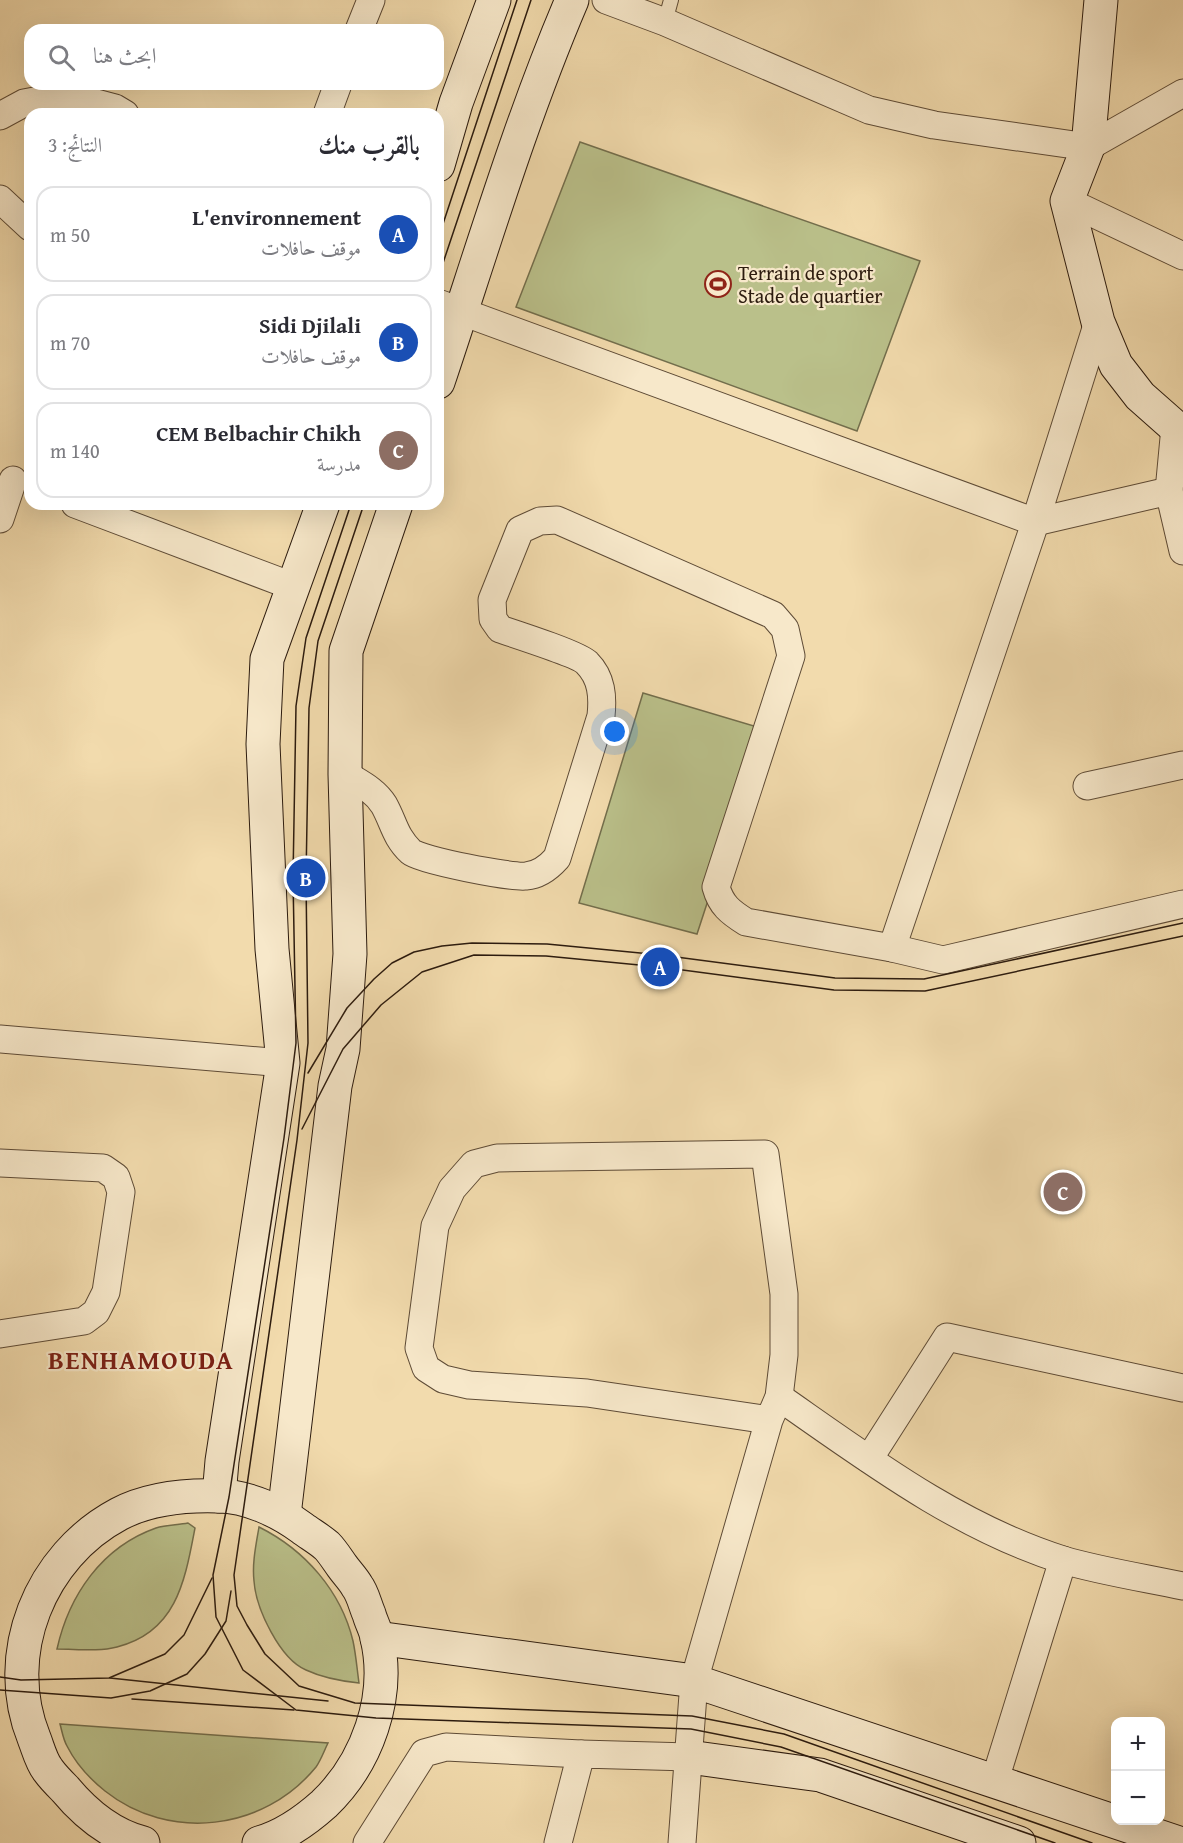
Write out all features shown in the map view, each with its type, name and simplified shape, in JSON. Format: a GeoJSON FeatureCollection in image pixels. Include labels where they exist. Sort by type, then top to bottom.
{"type":"FeatureCollection","features":[{"type":"Feature","properties":{"kind":"main road"},"geometry":{"type":"LineString","coordinates":[[444,144],[456,103],[494,0]]}},
{"type":"Feature","properties":{"kind":"main road"},"geometry":{"type":"LineString","coordinates":[[444,345],[450,308],[509,168],[572,0]]}},
{"type":"Feature","properties":{"kind":"main road"},"geometry":{"type":"LineString","coordinates":[[1101,0],[1088,147],[1067,201],[1098,322],[1116,365],[1140,396],[1179,429]]}},
{"type":"Feature","properties":{"kind":"main road"},"geometry":{"type":"LineString","coordinates":[[219,1496],[222,1461],[283,1063],[272,949],[263,744],[267,659],[321,510]]}},
{"type":"Feature","properties":{"kind":"main road"},"geometry":{"type":"LineString","coordinates":[[284,1515],[335,1086],[343,1049],[347,1008],[350,954],[345,774],[346,651],[394,510]]}},
{"type":"Feature","properties":{"kind":"main road"},"geometry":{"type":"LineString","coordinates":[[143,1843],[129,1839],[82,1810],[46,1768],[13,1717],[20,1679],[21,1653],[13,1628],[46,1581],[79,1542],[120,1514],[168,1498],[219,1496],[244,1500],[284,1515],[327,1546],[359,1588],[377,1638],[381,1671],[376,1718],[361,1757],[337,1791],[307,1820],[270,1840],[259,1843]]}},
{"type":"Feature","properties":{"kind":"main road"},"geometry":{"type":"LineString","coordinates":[[377,1638],[694,1681],[1179,1843]]}},
{"type":"Feature","properties":{"kind":"main road"},"geometry":{"type":"LineString","coordinates":[[689,1757],[820,1775],[1018,1843]]}},
{"type":"Feature","properties":{"kind":"street"},"geometry":{"type":"LineString","coordinates":[[362,24],[371,0]]}},
{"type":"Feature","properties":{"kind":"street"},"geometry":{"type":"LineString","coordinates":[[606,0],[668,11],[869,110],[934,125],[1088,147],[1183,93]]}},
{"type":"Feature","properties":{"kind":"street"},"geometry":{"type":"LineString","coordinates":[[329,108],[336,90]]}},
{"type":"Feature","properties":{"kind":"street"},"geometry":{"type":"LineString","coordinates":[[0,116],[24,103],[66,94],[115,108]]}},
{"type":"Feature","properties":{"kind":"street"},"geometry":{"type":"LineString","coordinates":[[0,199],[24,221]]}},
{"type":"Feature","properties":{"kind":"street"},"geometry":{"type":"LineString","coordinates":[[1067,201],[1183,256]]}},
{"type":"Feature","properties":{"kind":"street"},"geometry":{"type":"LineString","coordinates":[[450,308],[1035,522],[1169,490]]}},
{"type":"Feature","properties":{"kind":"street"},"geometry":{"type":"LineString","coordinates":[[892,948],[1035,522],[1098,322]]}},
{"type":"Feature","properties":{"kind":"street"},"geometry":{"type":"LineString","coordinates":[[1179,429],[1169,490],[1183,550]]}},
{"type":"Feature","properties":{"kind":"street"},"geometry":{"type":"LineString","coordinates":[[0,519],[14,481]]}},
{"type":"Feature","properties":{"kind":"street"},"geometry":{"type":"LineString","coordinates":[[91,510],[292,586]]}},
{"type":"Feature","properties":{"kind":"street"},"geometry":{"type":"LineString","coordinates":[[345,774],[371,789],[383,804],[398,839],[413,855],[506,876],[528,876],[549,868],[557,858],[601,716],[603,695],[597,676],[586,661],[500,628],[493,619],[492,600],[520,530],[540,520],[558,520],[773,615],[785,630],[791,656],[716,887],[719,900],[729,911],[746,922],[892,948],[943,960],[1183,904]]}},
{"type":"Feature","properties":{"kind":"street"},"geometry":{"type":"LineString","coordinates":[[1087,786],[1183,765]]}},
{"type":"Feature","properties":{"kind":"street"},"geometry":{"type":"LineString","coordinates":[[0,1039],[283,1063]]}},
{"type":"Feature","properties":{"kind":"street"},"geometry":{"type":"LineString","coordinates":[[682,1843],[694,1681],[774,1408],[784,1355],[784,1294],[765,1154],[497,1158],[474,1164],[452,1189],[435,1226],[418,1348],[426,1368],[443,1378],[468,1385],[774,1408],[868,1459],[945,1508],[998,1534],[1063,1560],[1183,1586]]}},
{"type":"Feature","properties":{"kind":"street"},"geometry":{"type":"LineString","coordinates":[[0,1163],[103,1168],[117,1177],[121,1192],[106,1292],[96,1312],[84,1321],[0,1334]]}},
{"type":"Feature","properties":{"kind":"street"},"geometry":{"type":"LineString","coordinates":[[868,1459],[947,1337],[1183,1388]]}},
{"type":"Feature","properties":{"kind":"street"},"geometry":{"type":"LineString","coordinates":[[994,1783],[1063,1560]]}},
{"type":"Feature","properties":{"kind":"street"},"geometry":{"type":"LineString","coordinates":[[367,1843],[424,1754],[446,1747],[689,1757]]}},
{"type":"Feature","properties":{"kind":"street"},"geometry":{"type":"LineString","coordinates":[[558,1843],[581,1754]]}},
{"type":"Feature","properties":{"kind":"green space","name":"Terrain de sport Stade de quartier"},"geometry":{"type":"Polygon","coordinates":[[[580,142],[920,261],[857,431],[516,307],[580,142]]]}},
{"type":"Feature","properties":{"kind":"green space"},"geometry":{"type":"Polygon","coordinates":[[[643,693],[764,729],[697,934],[579,903],[643,693]]]}},
{"type":"Feature","properties":{"kind":"green space"},"geometry":{"type":"Polygon","coordinates":[[[188,1523],[195,1528],[182,1585],[175,1601],[153,1629],[137,1640],[110,1649],[57,1649],[62,1629],[79,1592],[104,1560],[137,1536],[156,1528],[188,1523]]]}},
{"type":"Feature","properties":{"kind":"green space"},"geometry":{"type":"Polygon","coordinates":[[[259,1527],[276,1536],[306,1560],[330,1589],[347,1623],[354,1646],[359,1683],[332,1679],[306,1670],[287,1655],[271,1632],[259,1605],[254,1581],[259,1527]]]}},
{"type":"Feature","properties":{"kind":"green space"},"geometry":{"type":"Polygon","coordinates":[[[60,1724],[328,1743],[316,1767],[295,1788],[270,1805],[243,1816],[215,1822],[186,1823],[158,1818],[130,1807],[105,1791],[75,1759],[66,1743],[60,1724]]]}},
{"type":"Feature","properties":{"kind":"tram line"},"geometry":{"type":"LineString","coordinates":[[444,221],[517,0]]}},
{"type":"Feature","properties":{"kind":"tram line"},"geometry":{"type":"LineString","coordinates":[[444,260],[531,0]]}},
{"type":"Feature","properties":{"kind":"tram line"},"geometry":{"type":"LineString","coordinates":[[349,510],[306,638],[296,706],[293,878],[296,1043],[284,1138],[229,1497],[213,1575],[216,1617],[243,1670],[296,1710],[376,1718],[691,1729],[781,1747],[1055,1843]]}},
{"type":"Feature","properties":{"kind":"tram line"},"geometry":{"type":"LineString","coordinates":[[362,510],[318,641],[309,708],[306,878],[308,1043],[297,1140],[234,1575],[237,1606],[247,1625],[265,1654],[299,1686],[355,1703],[692,1716],[784,1734],[1092,1843]]}},
{"type":"Feature","properties":{"kind":"tram line"},"geometry":{"type":"LineString","coordinates":[[308,1073],[347,1008],[374,979],[392,963],[414,952],[442,946],[472,943],[547,944],[661,955],[835,978],[924,979],[1183,923]]}},
{"type":"Feature","properties":{"kind":"tram line"},"geometry":{"type":"LineString","coordinates":[[302,1129],[343,1049],[381,1005],[422,972],[474,955],[546,956],[660,967],[834,990],[925,991],[1183,936]]}},
{"type":"Feature","properties":{"kind":"tram line"},"geometry":{"type":"LineString","coordinates":[[0,1677],[21,1680],[109,1678],[165,1654],[184,1635],[212,1578]]}},
{"type":"Feature","properties":{"kind":"tram line"},"geometry":{"type":"LineString","coordinates":[[0,1690],[111,1698],[150,1691],[187,1674],[205,1654],[226,1621],[231,1591]]}},
{"type":"Feature","properties":{"kind":"tram line"},"geometry":{"type":"LineString","coordinates":[[110,1678],[328,1701]]}},
{"type":"Feature","properties":{"kind":"tram line"},"geometry":{"type":"LineString","coordinates":[[132,1699],[294,1710]]}},
{"type":"Feature","properties":{"kind":"place","name":"Terrain de sport Stade de quartier"},"geometry":{"type":"Point","coordinates":[718,284]}},
{"type":"Feature","properties":{"kind":"place","name":"Sidi Djilali"},"geometry":{"type":"Point","coordinates":[306,878]}},
{"type":"Feature","properties":{"kind":"place","name":"L'environnement"},"geometry":{"type":"Point","coordinates":[660,967]}},
{"type":"Feature","properties":{"kind":"place","name":"CEM Belbachir Chikh"},"geometry":{"type":"Point","coordinates":[1063,1192]}},
{"type":"Feature","properties":{"kind":"district","name":"BENHAMOUDA"},"geometry":{"type":"Point","coordinates":[141,1359]}}]}
